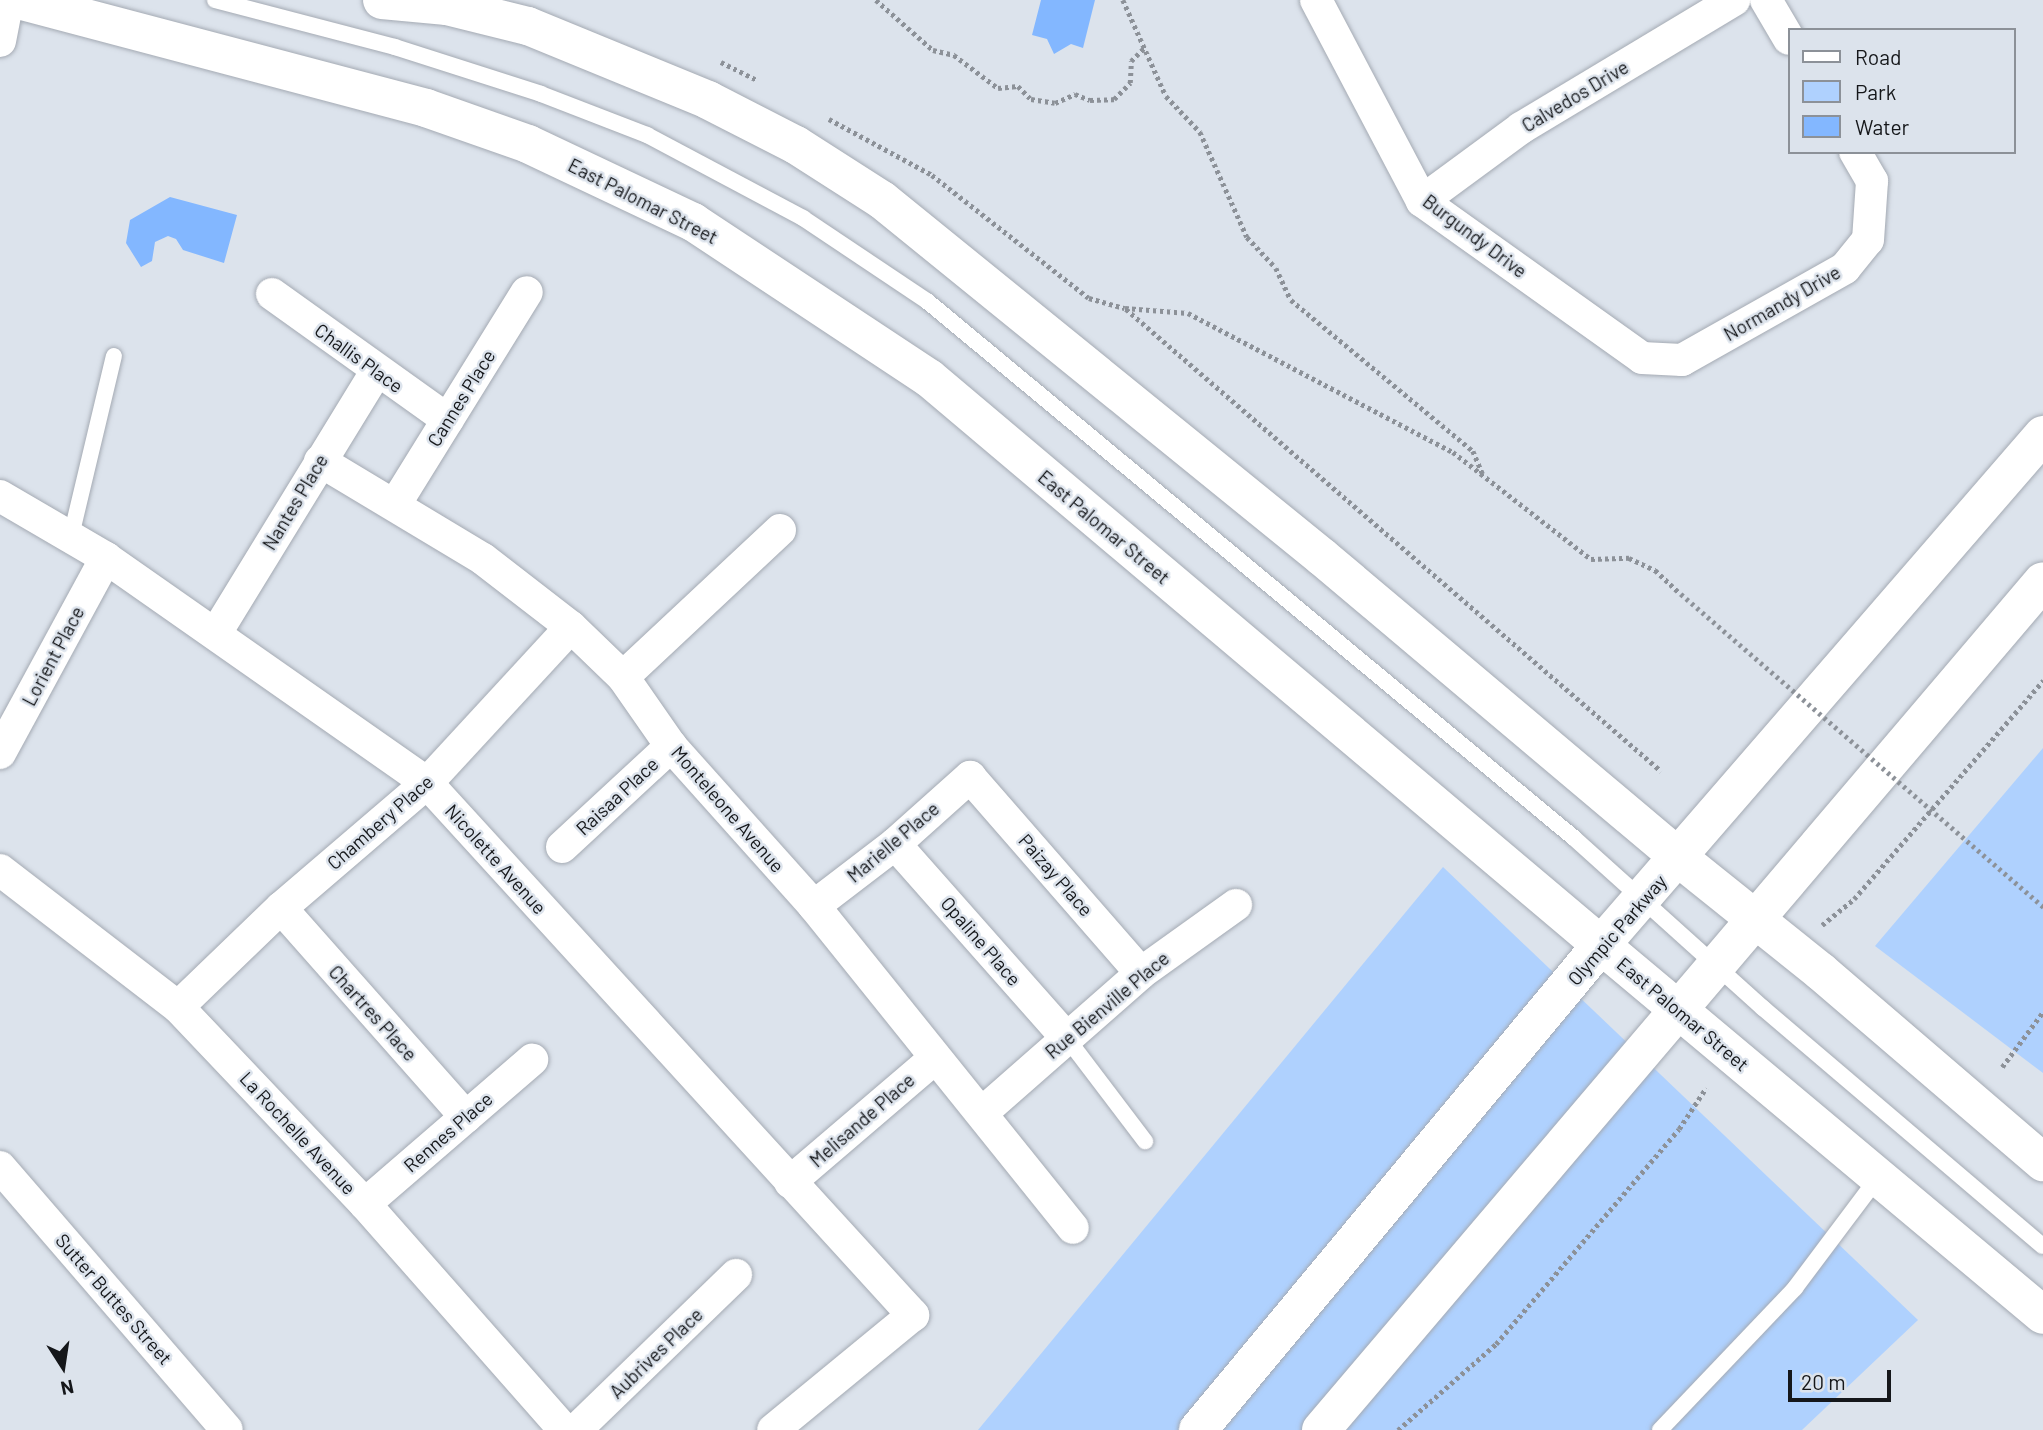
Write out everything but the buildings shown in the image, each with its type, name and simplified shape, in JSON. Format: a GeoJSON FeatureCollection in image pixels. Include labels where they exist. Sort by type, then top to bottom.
{"type":"FeatureCollection","features":[{"type":"Feature","properties":{"kind":"main road","name":"East Palomar Street"},"geometry":{"type":"LineString","coordinates":[[18,0],[426,108],[528,144],[704,229],[929,378],[2043,1315]]}},
{"type":"Feature","properties":{"kind":"main road"},"geometry":{"type":"LineString","coordinates":[[382,0],[447,6],[528,26],[708,100],[796,145],[882,200],[1322,557],[1679,858],[1756,918],[2043,1162]]}},
{"type":"Feature","properties":{"kind":"main road","name":"Olympic Parkway"},"geometry":{"type":"LineString","coordinates":[[1198,1430],[1601,945],[2043,435]]}},
{"type":"Feature","properties":{"kind":"main road"},"geometry":{"type":"LineString","coordinates":[[1321,1430],[1569,1142],[1675,1008],[1756,918],[2043,580]]}},
{"type":"Feature","properties":{"kind":"street"},"geometry":{"type":"LineString","coordinates":[[0,41],[8,0]]}},
{"type":"Feature","properties":{"kind":"street","name":"Burgundy Drive"},"geometry":{"type":"LineString","coordinates":[[1316,0],[1422,201],[1642,358],[1682,360]]}},
{"type":"Feature","properties":{"kind":"street","name":"Calvedos Drive"},"geometry":{"type":"LineString","coordinates":[[1422,201],[1521,128],[1734,0]]}},
{"type":"Feature","properties":{"kind":"street"},"geometry":{"type":"LineString","coordinates":[[1766,0],[1787,36]]}},
{"type":"Feature","properties":{"kind":"street","name":"Normandy Drive"},"geometry":{"type":"LineString","coordinates":[[1682,360],[1845,268],[1868,240],[1872,181],[1856,154]]}},
{"type":"Feature","properties":{"kind":"street","name":"Cannes Place"},"geometry":{"type":"LineString","coordinates":[[396,503],[527,292]]}},
{"type":"Feature","properties":{"kind":"street","name":"Challis Place"},"geometry":{"type":"LineString","coordinates":[[272,294],[376,372],[448,420]]}},
{"type":"Feature","properties":{"kind":"street","name":"Nantes Place"},"geometry":{"type":"LineString","coordinates":[[216,634],[376,372]]}},
{"type":"Feature","properties":{"kind":"street","name":"Monteleone Avenue"},"geometry":{"type":"LineString","coordinates":[[320,461],[396,503],[483,559],[571,627],[623,677],[671,746],[814,906],[935,1058],[983,1112],[1073,1228]]}},
{"type":"Feature","properties":{"kind":"street","name":"Nicolette Avenue"},"geometry":{"type":"LineString","coordinates":[[0,496],[106,558],[427,783],[914,1315],[773,1430]]}},
{"type":"Feature","properties":{"kind":"street"},"geometry":{"type":"LineString","coordinates":[[623,677],[780,530]]}},
{"type":"Feature","properties":{"kind":"street","name":"Lorient Place"},"geometry":{"type":"LineString","coordinates":[[0,754],[106,558]]}},
{"type":"Feature","properties":{"kind":"street","name":"Chambery Place"},"geometry":{"type":"LineString","coordinates":[[178,1007],[281,908],[427,783],[571,627]]}},
{"type":"Feature","properties":{"kind":"street","name":"Raisaa Place"},"geometry":{"type":"LineString","coordinates":[[562,847],[671,746]]}},
{"type":"Feature","properties":{"kind":"street","name":"Marielle Place"},"geometry":{"type":"LineString","coordinates":[[814,906],[895,844],[970,777]]}},
{"type":"Feature","properties":{"kind":"street","name":"Paizay Place"},"geometry":{"type":"LineString","coordinates":[[970,777],[1141,973]]}},
{"type":"Feature","properties":{"kind":"street","name":"Opaline Place"},"geometry":{"type":"LineString","coordinates":[[895,844],[1066,1037]]}},
{"type":"Feature","properties":{"kind":"street","name":"La Rochelle Avenue"},"geometry":{"type":"LineString","coordinates":[[0,870],[178,1007],[365,1204],[564,1430]]}},
{"type":"Feature","properties":{"kind":"street","name":"Rue Bienville Place"},"geometry":{"type":"LineString","coordinates":[[983,1112],[1141,973],[1236,905]]}},
{"type":"Feature","properties":{"kind":"street","name":"Chartres Place"},"geometry":{"type":"LineString","coordinates":[[281,908],[466,1117]]}},
{"type":"Feature","properties":{"kind":"street","name":"Melisande Place"},"geometry":{"type":"LineString","coordinates":[[790,1182],[935,1058]]}},
{"type":"Feature","properties":{"kind":"street","name":"Rennes Place"},"geometry":{"type":"LineString","coordinates":[[365,1204],[532,1060]]}},
{"type":"Feature","properties":{"kind":"street","name":"Sutter Buttes Street"},"geometry":{"type":"LineString","coordinates":[[0,1167],[227,1430]]}},
{"type":"Feature","properties":{"kind":"street","name":"Aubrives Place"},"geometry":{"type":"LineString","coordinates":[[576,1430],[736,1275]]}},
{"type":"Feature","properties":{"kind":"lane"},"geometry":{"type":"LineString","coordinates":[[215,0],[395,47],[541,94],[647,135],[803,218],[927,301],[1642,899],[2043,1245]]}},
{"type":"Feature","properties":{"kind":"lane"},"geometry":{"type":"LineString","coordinates":[[71,536],[114,356]]}},
{"type":"Feature","properties":{"kind":"lane"},"geometry":{"type":"LineString","coordinates":[[1066,1037],[1146,1141]]}},
{"type":"Feature","properties":{"kind":"lane"},"geometry":{"type":"LineString","coordinates":[[1660,1430],[1795,1288],[1879,1176]]}},
{"type":"Feature","properties":{"kind":"path"},"geometry":{"type":"LineString","coordinates":[[876,0],[933,50],[954,55],[998,88],[1018,86],[1031,99],[1055,103],[1076,94],[1090,100],[1114,99],[1130,83],[1131,61],[1145,47]]}},
{"type":"Feature","properties":{"kind":"path"},"geometry":{"type":"LineString","coordinates":[[1123,0],[1166,96],[1199,132],[1247,237],[1276,268],[1291,300],[1473,451],[1483,475]]}},
{"type":"Feature","properties":{"kind":"path"},"geometry":{"type":"LineString","coordinates":[[718,61],[766,85]]}},
{"type":"Feature","properties":{"kind":"path"},"geometry":{"type":"LineString","coordinates":[[825,117],[932,175],[1089,298],[1125,308],[1188,313],[1453,452],[1591,559],[1629,558],[1655,570],[2043,907]]}},
{"type":"Feature","properties":{"kind":"path"},"geometry":{"type":"LineString","coordinates":[[1125,308],[1661,771]]}},
{"type":"Feature","properties":{"kind":"path"},"geometry":{"type":"LineString","coordinates":[[1822,925],[1854,900],[2043,681]]}},
{"type":"Feature","properties":{"kind":"path"},"geometry":{"type":"LineString","coordinates":[[2002,1068],[2043,1012]]}},
{"type":"Feature","properties":{"kind":"path"},"geometry":{"type":"LineString","coordinates":[[1398,1430],[1496,1344],[1679,1129],[1706,1088]]}},
{"type":"Feature","properties":{"kind":"green space"},"geometry":{"type":"Polygon","coordinates":[[[2043,748],[2043,1073],[1875,946],[2043,748]]]}},
{"type":"Feature","properties":{"kind":"green space"},"geometry":{"type":"Polygon","coordinates":[[[1443,867],[1918,1320],[1802,1430],[978,1430],[1443,867]]]}},
{"type":"Feature","properties":{"kind":"water"},"geometry":{"type":"Polygon","coordinates":[[[1041,0],[1095,0],[1083,48],[1071,44],[1054,54],[1047,39],[1032,35],[1041,0]]]}},
{"type":"Feature","properties":{"kind":"water"},"geometry":{"type":"Polygon","coordinates":[[[170,197],[237,215],[224,263],[183,250],[176,239],[168,236],[155,242],[152,261],[141,267],[126,243],[130,220],[170,197]]]}}]}
